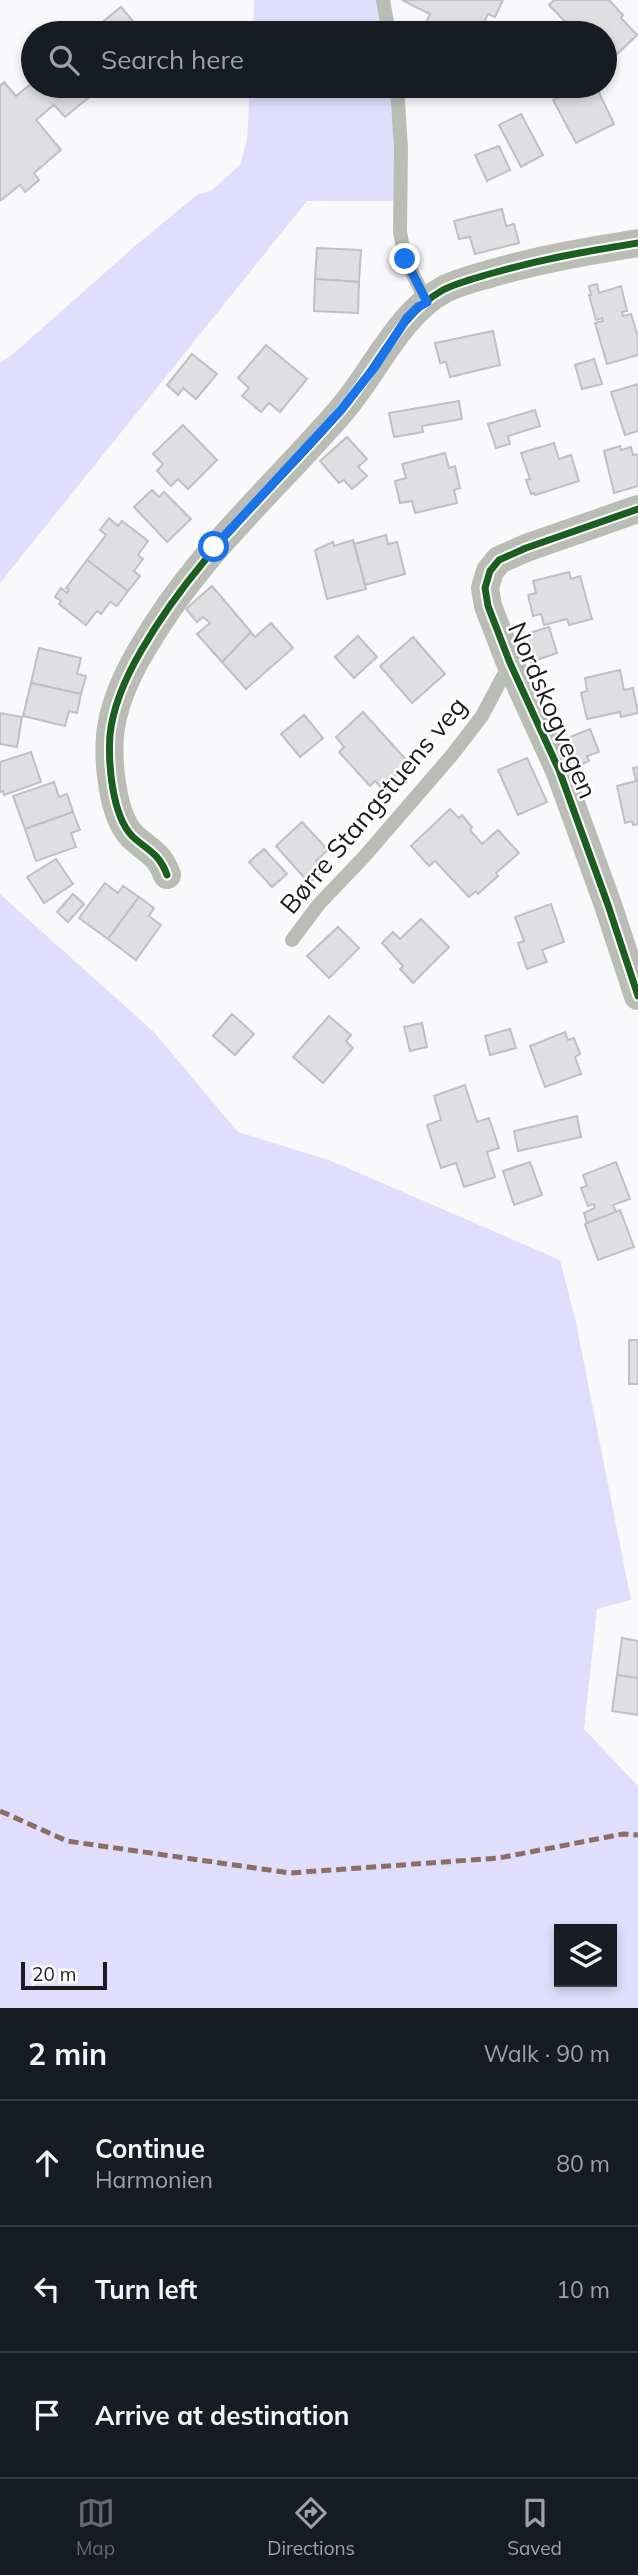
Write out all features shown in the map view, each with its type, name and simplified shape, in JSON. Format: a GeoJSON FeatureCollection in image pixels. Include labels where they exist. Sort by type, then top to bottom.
{"type":"FeatureCollection","features":[{"type":"Feature","properties":{"kind":"street"},"geometry":{"type":"LineString","coordinates":[[167,875],[162,861],[131,835],[120,816],[114,794],[110,735],[129,672],[163,612],[214,547],[341,410],[374,368],[407,318],[418,307],[442,291],[467,280],[531,261],[638,243]]}},
{"type":"Feature","properties":{"kind":"street","name":"Nordskogvegen"},"geometry":{"type":"LineString","coordinates":[[638,509],[526,548],[499,561],[490,571],[485,588],[488,607],[510,663],[559,770],[638,996]]}},
{"type":"Feature","properties":{"kind":"lane"},"geometry":{"type":"LineString","coordinates":[[383,0],[387,21]]}},
{"type":"Feature","properties":{"kind":"lane"},"geometry":{"type":"LineString","coordinates":[[398,98],[401,232],[405,259],[427,302]]}},
{"type":"Feature","properties":{"kind":"lane","name":"Børre Stangstuens veg"},"geometry":{"type":"LineString","coordinates":[[292,940],[319,905],[453,755],[482,716],[510,663]]}},
{"type":"Feature","properties":{"kind":"shaded area"},"geometry":{"type":"Polygon","coordinates":[[[254,0],[386,0],[389,21],[253,21],[254,0]]]}},
{"type":"Feature","properties":{"kind":"shaded area"},"geometry":{"type":"Polygon","coordinates":[[[249,98],[395,98],[402,201],[307,201],[0,583],[0,363],[198,194],[211,191],[240,165],[247,139],[249,98]]]}},
{"type":"Feature","properties":{"kind":"shaded area"},"geometry":{"type":"Polygon","coordinates":[[[0,894],[154,1032],[238,1132],[329,1160],[560,1260],[575,1318],[631,1600],[597,1609],[584,1729],[638,1786],[638,2008],[0,2008],[0,894]]]}},
{"type":"Feature","properties":{"kind":"building"},"geometry":{"type":"Polygon","coordinates":[[[402,0],[503,0],[495,17],[488,14],[485,21],[427,21],[430,14],[402,0]]]}},
{"type":"Feature","properties":{"kind":"building"},"geometry":{"type":"Polygon","coordinates":[[[554,0],[609,0],[637,35],[617,54],[617,21],[564,21],[549,5],[554,0]]]}},
{"type":"Feature","properties":{"kind":"building"},"geometry":{"type":"Polygon","coordinates":[[[121,7],[133,21],[104,21],[121,7]]]}},
{"type":"Feature","properties":{"kind":"building"},"geometry":{"type":"Polygon","coordinates":[[[4,82],[16,96],[21,92],[21,98],[88,98],[65,117],[54,105],[36,120],[61,150],[34,173],[39,180],[25,192],[20,185],[0,201],[0,86],[4,82]]]}},
{"type":"Feature","properties":{"kind":"building"},"geometry":{"type":"Polygon","coordinates":[[[602,98],[614,124],[576,143],[553,100],[602,98]]]}},
{"type":"Feature","properties":{"kind":"building"},"geometry":{"type":"Polygon","coordinates":[[[521,114],[543,155],[521,167],[499,125],[521,114]]]}},
{"type":"Feature","properties":{"kind":"building"},"geometry":{"type":"Polygon","coordinates":[[[499,146],[510,170],[487,181],[475,155],[499,146]]]}},
{"type":"Feature","properties":{"kind":"building"},"geometry":{"type":"Polygon","coordinates":[[[502,209],[506,226],[514,224],[519,243],[475,254],[470,237],[459,239],[454,221],[502,209]]]}},
{"type":"Feature","properties":{"kind":"building"},"geometry":{"type":"Polygon","coordinates":[[[317,248],[361,250],[359,282],[315,279],[317,248]]]}},
{"type":"Feature","properties":{"kind":"building"},"geometry":{"type":"Polygon","coordinates":[[[315,279],[359,282],[358,313],[314,311],[315,279]]]}},
{"type":"Feature","properties":{"kind":"building"},"geometry":{"type":"Polygon","coordinates":[[[597,284],[599,293],[621,286],[627,311],[622,312],[623,316],[631,314],[638,337],[638,355],[607,364],[595,323],[603,321],[602,318],[596,320],[589,295],[589,286],[597,284]]]}},
{"type":"Feature","properties":{"kind":"building"},"geometry":{"type":"Polygon","coordinates":[[[493,331],[500,365],[450,377],[446,362],[440,363],[435,343],[493,331]]]}},
{"type":"Feature","properties":{"kind":"building"},"geometry":{"type":"Polygon","coordinates":[[[266,345],[307,379],[280,412],[269,403],[261,412],[242,396],[249,388],[238,378],[266,345]]]}},
{"type":"Feature","properties":{"kind":"building"},"geometry":{"type":"Polygon","coordinates":[[[192,354],[217,374],[196,399],[183,388],[178,395],[167,385],[192,354]]]}},
{"type":"Feature","properties":{"kind":"building"},"geometry":{"type":"Polygon","coordinates":[[[594,359],[602,384],[582,389],[575,365],[594,359]]]}},
{"type":"Feature","properties":{"kind":"building"},"geometry":{"type":"Polygon","coordinates":[[[638,384],[638,431],[625,435],[611,392],[638,384]]]}},
{"type":"Feature","properties":{"kind":"building"},"geometry":{"type":"Polygon","coordinates":[[[459,401],[462,419],[422,426],[423,432],[394,437],[389,413],[459,401]]]}},
{"type":"Feature","properties":{"kind":"building"},"geometry":{"type":"Polygon","coordinates":[[[535,410],[540,426],[508,436],[510,444],[496,448],[488,424],[535,410]]]}},
{"type":"Feature","properties":{"kind":"building"},"geometry":{"type":"Polygon","coordinates":[[[183,425],[217,460],[188,489],[178,479],[171,486],[157,471],[163,464],[153,454],[183,425]]]}},
{"type":"Feature","properties":{"kind":"building"},"geometry":{"type":"Polygon","coordinates":[[[347,437],[367,459],[358,467],[367,476],[352,489],[344,480],[339,483],[320,461],[347,437]]]}},
{"type":"Feature","properties":{"kind":"building"},"geometry":{"type":"Polygon","coordinates":[[[554,443],[559,459],[571,455],[579,481],[531,494],[526,480],[530,479],[521,453],[554,443]]]}},
{"type":"Feature","properties":{"kind":"building"},"geometry":{"type":"Polygon","coordinates":[[[620,446],[621,450],[631,447],[633,455],[638,454],[638,486],[614,493],[604,451],[620,446]]]}},
{"type":"Feature","properties":{"kind":"building"},"geometry":{"type":"Polygon","coordinates":[[[445,453],[449,468],[455,466],[460,488],[454,490],[457,503],[415,513],[412,501],[400,503],[395,481],[406,478],[402,464],[445,453]]]}},
{"type":"Feature","properties":{"kind":"building"},"geometry":{"type":"Polygon","coordinates":[[[152,490],[159,497],[164,492],[191,519],[167,542],[134,507],[152,490]]]}},
{"type":"Feature","properties":{"kind":"building"},"geometry":{"type":"Polygon","coordinates":[[[109,518],[118,526],[122,521],[148,541],[138,555],[143,559],[134,571],[140,576],[128,591],[87,560],[106,535],[100,530],[109,518]]]}},
{"type":"Feature","properties":{"kind":"building"},"geometry":{"type":"Polygon","coordinates":[[[386,535],[388,544],[397,542],[405,574],[365,585],[354,544],[386,535]]]}},
{"type":"Feature","properties":{"kind":"building"},"geometry":{"type":"Polygon","coordinates":[[[353,540],[366,589],[327,599],[315,550],[333,542],[334,546],[353,540]]]}},
{"type":"Feature","properties":{"kind":"building"},"geometry":{"type":"Polygon","coordinates":[[[87,560],[128,591],[117,606],[110,602],[101,614],[97,611],[86,625],[59,604],[61,601],[55,597],[61,588],[67,593],[69,590],[66,588],[87,560]]]}},
{"type":"Feature","properties":{"kind":"building"},"geometry":{"type":"Polygon","coordinates":[[[569,572],[571,579],[580,576],[592,619],[569,625],[567,619],[544,625],[541,614],[533,616],[528,595],[536,593],[533,581],[569,572]]]}},
{"type":"Feature","properties":{"kind":"building"},"geometry":{"type":"Polygon","coordinates":[[[212,586],[251,632],[222,662],[197,634],[210,623],[203,617],[197,622],[186,609],[212,586]]]}},
{"type":"Feature","properties":{"kind":"building"},"geometry":{"type":"Polygon","coordinates":[[[271,623],[293,648],[246,689],[222,662],[251,632],[255,637],[271,623]]]}},
{"type":"Feature","properties":{"kind":"building"},"geometry":{"type":"Polygon","coordinates":[[[549,627],[557,653],[531,662],[523,635],[549,627]]]}},
{"type":"Feature","properties":{"kind":"building"},"geometry":{"type":"Polygon","coordinates":[[[358,636],[377,657],[354,678],[335,657],[358,636]]]}},
{"type":"Feature","properties":{"kind":"building"},"geometry":{"type":"Polygon","coordinates":[[[413,637],[445,674],[412,703],[380,666],[413,637]]]}},
{"type":"Feature","properties":{"kind":"building"},"geometry":{"type":"Polygon","coordinates":[[[39,648],[81,658],[77,674],[86,676],[81,694],[31,683],[39,648]]]}},
{"type":"Feature","properties":{"kind":"building"},"geometry":{"type":"Polygon","coordinates":[[[620,670],[624,690],[633,688],[638,713],[621,717],[620,712],[587,719],[581,693],[587,691],[585,678],[620,670]]]}},
{"type":"Feature","properties":{"kind":"building"},"geometry":{"type":"Polygon","coordinates":[[[31,683],[81,694],[77,713],[69,711],[65,726],[23,716],[31,683]]]}},
{"type":"Feature","properties":{"kind":"building"},"geometry":{"type":"Polygon","coordinates":[[[363,712],[409,763],[382,788],[375,781],[370,786],[339,752],[344,747],[336,737],[363,712]]]}},
{"type":"Feature","properties":{"kind":"building"},"geometry":{"type":"Polygon","coordinates":[[[0,713],[22,717],[17,747],[0,744],[0,713]]]}},
{"type":"Feature","properties":{"kind":"building"},"geometry":{"type":"Polygon","coordinates":[[[304,715],[323,738],[300,757],[281,734],[304,715]]]}},
{"type":"Feature","properties":{"kind":"building"},"geometry":{"type":"Polygon","coordinates":[[[590,729],[599,752],[587,756],[589,761],[576,767],[565,739],[590,729]]]}},
{"type":"Feature","properties":{"kind":"building"},"geometry":{"type":"Polygon","coordinates":[[[31,752],[41,782],[4,795],[3,791],[0,792],[0,762],[31,752]]]}},
{"type":"Feature","properties":{"kind":"building"},"geometry":{"type":"Polygon","coordinates":[[[527,758],[547,802],[518,815],[498,770],[527,758]]]}},
{"type":"Feature","properties":{"kind":"building"},"geometry":{"type":"Polygon","coordinates":[[[638,767],[638,824],[633,825],[632,821],[625,823],[617,786],[636,781],[633,768],[638,767]]]}},
{"type":"Feature","properties":{"kind":"building"},"geometry":{"type":"Polygon","coordinates":[[[54,782],[59,797],[67,794],[73,812],[25,829],[13,796],[54,782]]]}},
{"type":"Feature","properties":{"kind":"building"},"geometry":{"type":"Polygon","coordinates":[[[450,809],[459,818],[462,815],[482,844],[498,830],[519,853],[496,873],[498,876],[478,894],[476,891],[469,897],[435,861],[429,866],[411,846],[450,809]]]}},
{"type":"Feature","properties":{"kind":"building"},"geometry":{"type":"Polygon","coordinates":[[[73,812],[80,830],[71,833],[76,847],[36,861],[25,829],[73,812]]]}},
{"type":"Feature","properties":{"kind":"building"},"geometry":{"type":"Polygon","coordinates":[[[302,822],[328,850],[316,861],[324,870],[309,883],[276,846],[302,822]]]}},
{"type":"Feature","properties":{"kind":"building"},"geometry":{"type":"Polygon","coordinates":[[[264,849],[287,874],[272,887],[249,862],[264,849]]]}},
{"type":"Feature","properties":{"kind":"building"},"geometry":{"type":"Polygon","coordinates":[[[56,859],[73,884],[44,903],[27,877],[56,859]]]}},
{"type":"Feature","properties":{"kind":"building"},"geometry":{"type":"Polygon","coordinates":[[[105,883],[118,893],[123,886],[139,897],[108,939],[79,918],[105,883]]]}},
{"type":"Feature","properties":{"kind":"building"},"geometry":{"type":"Polygon","coordinates":[[[73,894],[84,904],[68,922],[57,912],[73,894]]]}},
{"type":"Feature","properties":{"kind":"building"},"geometry":{"type":"Polygon","coordinates":[[[139,897],[154,908],[149,916],[161,925],[136,960],[108,939],[139,897]]]}},
{"type":"Feature","properties":{"kind":"building"},"geometry":{"type":"Polygon","coordinates":[[[551,904],[564,942],[542,950],[547,962],[527,969],[518,943],[524,941],[515,917],[551,904]]]}},
{"type":"Feature","properties":{"kind":"building"},"geometry":{"type":"Polygon","coordinates":[[[421,919],[449,947],[413,983],[400,969],[403,966],[382,943],[393,932],[400,939],[421,919]]]}},
{"type":"Feature","properties":{"kind":"building"},"geometry":{"type":"Polygon","coordinates":[[[338,927],[359,948],[329,978],[307,956],[338,927]]]}},
{"type":"Feature","properties":{"kind":"building"},"geometry":{"type":"Polygon","coordinates":[[[232,1014],[254,1034],[235,1055],[213,1036],[232,1014]]]}},
{"type":"Feature","properties":{"kind":"building"},"geometry":{"type":"Polygon","coordinates":[[[329,1016],[351,1035],[346,1041],[353,1048],[323,1083],[293,1057],[329,1016]]]}},
{"type":"Feature","properties":{"kind":"building"},"geometry":{"type":"Polygon","coordinates":[[[422,1023],[427,1047],[410,1051],[404,1027],[422,1023]]]}},
{"type":"Feature","properties":{"kind":"building"},"geometry":{"type":"Polygon","coordinates":[[[510,1029],[516,1048],[490,1055],[485,1036],[510,1029]]]}},
{"type":"Feature","properties":{"kind":"building"},"geometry":{"type":"Polygon","coordinates":[[[565,1032],[568,1040],[574,1038],[580,1054],[575,1057],[581,1074],[545,1087],[530,1046],[565,1032]]]}},
{"type":"Feature","properties":{"kind":"building"},"geometry":{"type":"Polygon","coordinates":[[[465,1085],[477,1122],[489,1118],[499,1148],[487,1152],[495,1177],[464,1187],[456,1163],[441,1168],[427,1125],[441,1120],[434,1096],[465,1085]]]}},
{"type":"Feature","properties":{"kind":"building"},"geometry":{"type":"Polygon","coordinates":[[[577,1116],[581,1137],[518,1151],[514,1131],[577,1116]]]}},
{"type":"Feature","properties":{"kind":"building"},"geometry":{"type":"Polygon","coordinates":[[[530,1162],[542,1195],[514,1205],[503,1171],[530,1162]]]}},
{"type":"Feature","properties":{"kind":"building"},"geometry":{"type":"Polygon","coordinates":[[[616,1162],[630,1199],[613,1205],[616,1212],[587,1223],[584,1213],[595,1208],[594,1204],[588,1206],[581,1188],[587,1186],[583,1175],[616,1162]]]}},
{"type":"Feature","properties":{"kind":"building"},"geometry":{"type":"Polygon","coordinates":[[[620,1210],[634,1247],[598,1260],[585,1224],[620,1210]]]}},
{"type":"Feature","properties":{"kind":"building"},"geometry":{"type":"Polygon","coordinates":[[[629,1340],[638,1340],[638,1384],[629,1384],[629,1340]]]}},
{"type":"Feature","properties":{"kind":"building"},"geometry":{"type":"Polygon","coordinates":[[[622,1638],[638,1641],[638,1678],[617,1675],[622,1638]]]}},
{"type":"Feature","properties":{"kind":"building"},"geometry":{"type":"Polygon","coordinates":[[[617,1675],[638,1678],[638,1715],[612,1711],[617,1675]]]}},
{"type":"Feature","properties":{"kind":"marked path"},"geometry":{"type":"LineString","coordinates":[[0,1811],[67,1841],[290,1873],[499,1858],[623,1834],[638,1835]]}},
{"type":"Feature","properties":{"kind":"cycle path"},"geometry":{"type":"LineString","coordinates":[[167,875],[157,857],[132,836],[120,815],[111,774],[110,735],[117,702],[131,670],[163,616],[186,584],[235,525],[341,411],[400,329],[427,301],[443,290],[474,278],[565,256],[638,243]]}},
{"type":"Feature","properties":{"kind":"cycle path"},"geometry":{"type":"LineString","coordinates":[[638,509],[499,560],[490,571],[485,588],[488,606],[510,663],[559,770],[638,996]]}},
{"type":"Feature","properties":{"kind":"route"},"geometry":{"type":"LineString","coordinates":[[214,547],[341,410],[374,368],[407,318],[427,302],[405,259]]}}]}
